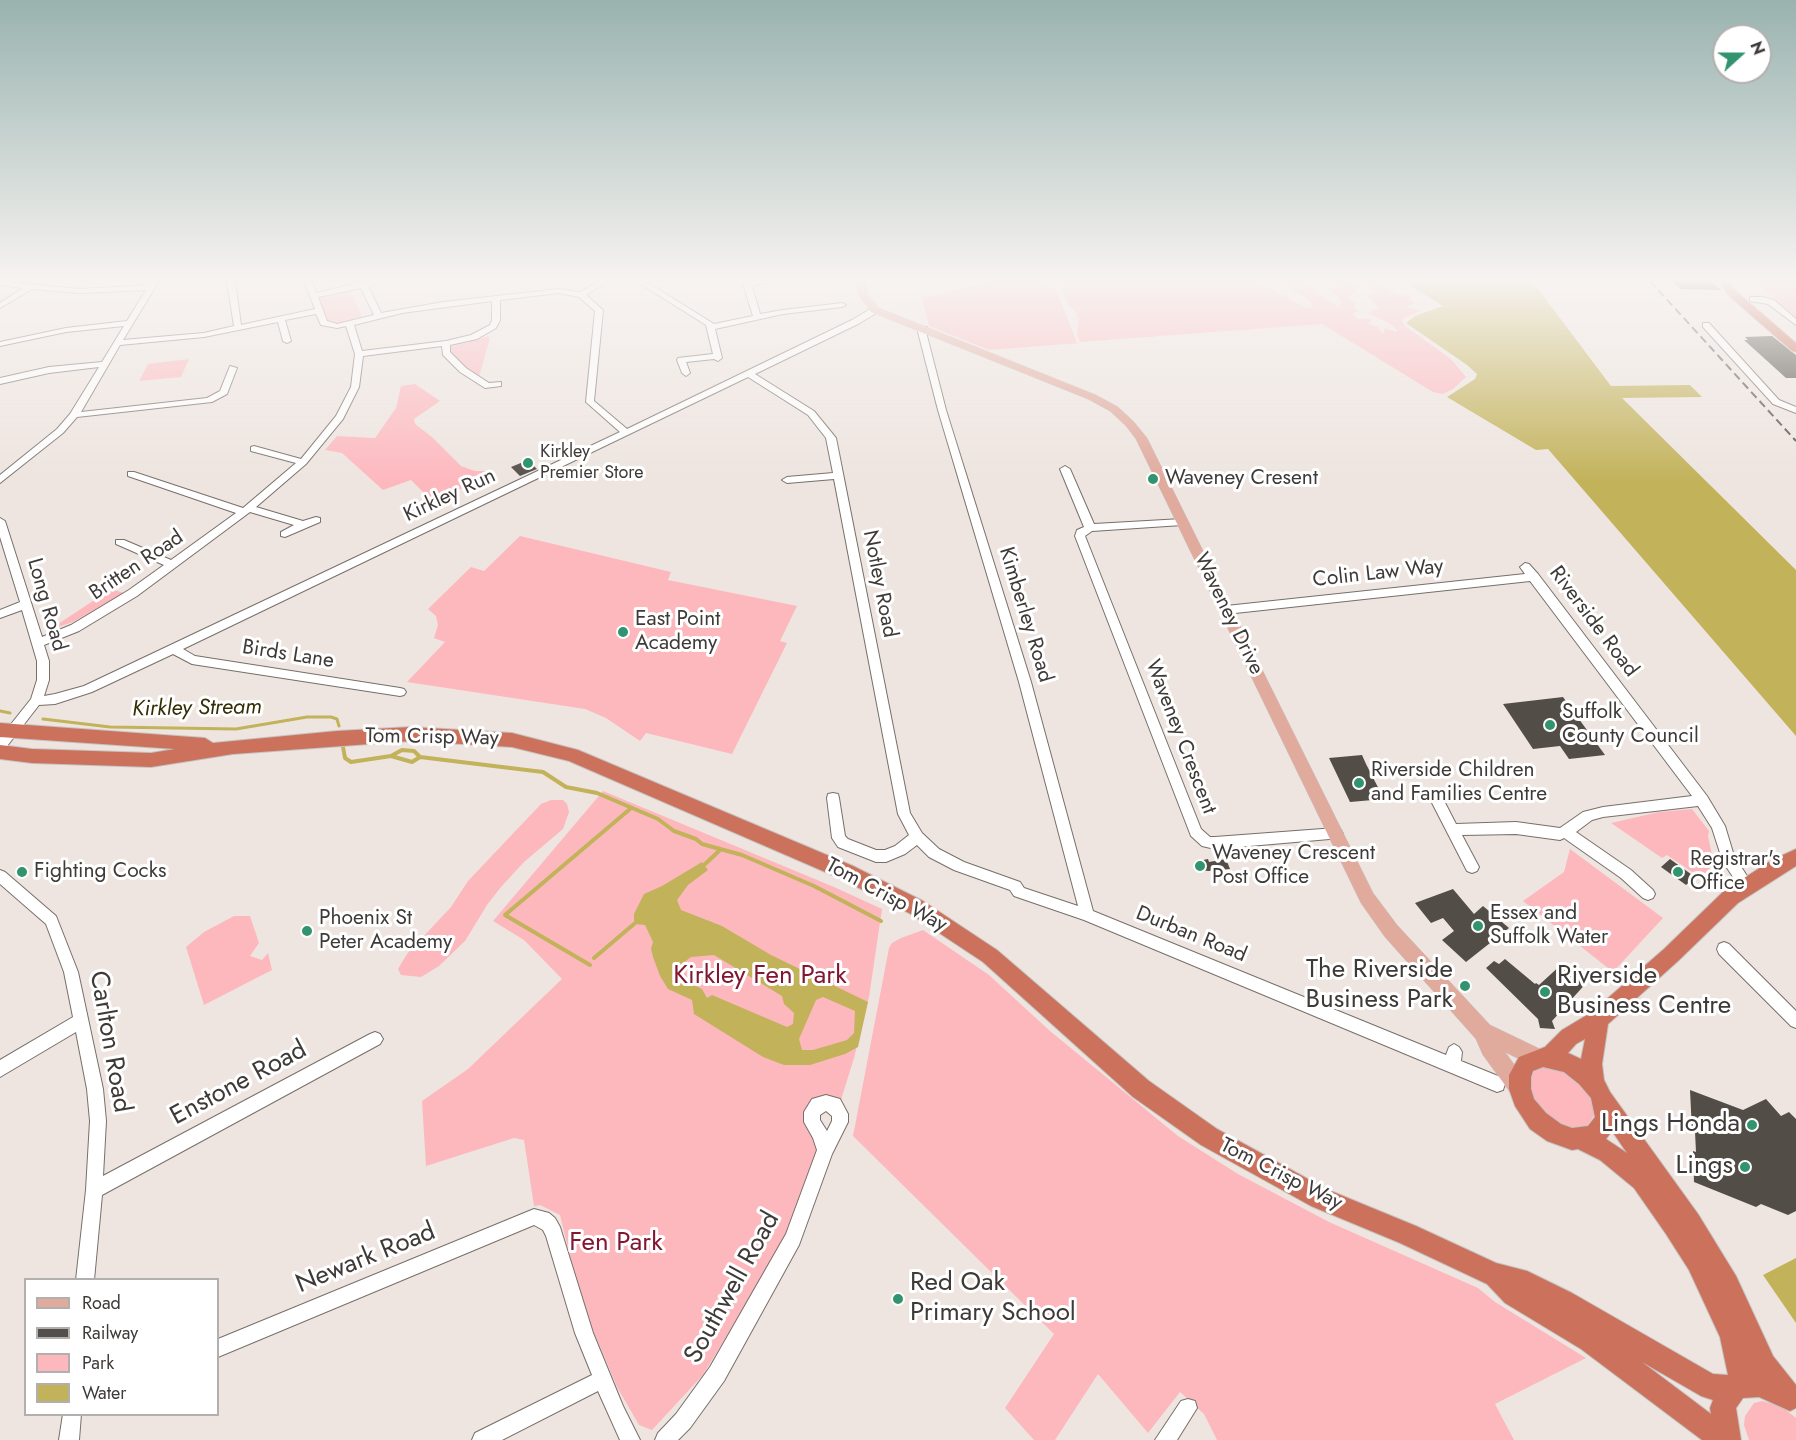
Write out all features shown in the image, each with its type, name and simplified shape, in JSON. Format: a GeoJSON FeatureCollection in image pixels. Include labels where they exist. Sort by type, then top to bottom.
{"type":"FeatureCollection","features":[{"type":"Feature","properties":{"kind":"highway","name":"Tom Crisp Way"},"geometry":{"type":"LineString","coordinates":[[6,731],[233,747]]}},
{"type":"Feature","properties":{"kind":"highway"},"geometry":{"type":"LineString","coordinates":[[6,731],[12,746],[102,753],[116,759]]}},
{"type":"Feature","properties":{"kind":"highway","name":"Tom Crisp Way"},"geometry":{"type":"LineString","coordinates":[[0,752],[32,756],[151,760],[233,747],[347,737],[455,735],[512,740],[562,753],[636,781],[735,826],[846,872],[916,907],[990,956],[1142,1089],[1209,1137],[1318,1198],[1408,1234],[1494,1275],[1518,1280],[1563,1302],[1710,1388],[1759,1384],[1793,1401]]}},
{"type":"Feature","properties":{"kind":"highway"},"geometry":{"type":"LineString","coordinates":[[1728,1440],[1723,1408],[1725,1400],[1738,1386],[1741,1368],[1732,1334],[1697,1262],[1642,1180],[1608,1152],[1581,1139],[1563,1136],[1546,1127],[1532,1114],[1519,1082],[1522,1069],[1543,1058],[1569,1037],[1599,1019],[1671,955],[1731,897],[1796,857]]}},
{"type":"Feature","properties":{"kind":"highway"},"geometry":{"type":"LineString","coordinates":[[1581,1139],[1594,1136],[1603,1127],[1606,1114],[1591,1064],[1599,1019]]}},
{"type":"Feature","properties":{"kind":"highway"},"geometry":{"type":"LineString","coordinates":[[1543,1058],[1571,1065],[1599,1092],[1690,1222],[1731,1293],[1764,1365],[1793,1401]]}},
{"type":"Feature","properties":{"kind":"highway","name":"Tom Crisp Way"},"geometry":{"type":"LineString","coordinates":[[1494,1275],[1514,1294],[1618,1360],[1706,1424],[1723,1440]]}},
{"type":"Feature","properties":{"kind":"main road","name":"Waveney Drive"},"geometry":{"type":"LineString","coordinates":[[971,348],[1114,408],[1141,438],[1359,884],[1374,909],[1444,991],[1483,1032],[1490,1048],[1520,1089]]}},
{"type":"Feature","properties":{"kind":"main road","name":"Waveney Drive"},"geometry":{"type":"LineString","coordinates":[[1483,1032],[1543,1058]]}},
{"type":"Feature","properties":{"kind":"street"},"geometry":{"type":"LineString","coordinates":[[0,480],[60,430],[74,415],[115,348]]}},
{"type":"Feature","properties":{"kind":"street","name":"Britten Road"},"geometry":{"type":"LineString","coordinates":[[38,643],[75,628],[102,613],[173,566],[247,510],[303,462],[340,417],[349,402],[355,387],[359,354],[357,348]]}},
{"type":"Feature","properties":{"kind":"street"},"geometry":{"type":"LineString","coordinates":[[359,354],[405,348]]}},
{"type":"Feature","properties":{"kind":"street"},"geometry":{"type":"LineString","coordinates":[[446,348],[446,353],[453,362],[485,389],[498,384]]}},
{"type":"Feature","properties":{"kind":"street"},"geometry":{"type":"LineString","coordinates":[[595,348],[590,402],[626,433]]}},
{"type":"Feature","properties":{"kind":"street"},"geometry":{"type":"LineString","coordinates":[[686,373],[681,360],[718,357],[717,348]]}},
{"type":"Feature","properties":{"kind":"street","name":"Kirkley Run"},"geometry":{"type":"LineString","coordinates":[[36,701],[55,699],[88,689],[802,348]]}},
{"type":"Feature","properties":{"kind":"street","name":"Kimberley Road"},"geometry":{"type":"LineString","coordinates":[[926,348],[942,410],[1025,682],[1087,915]]}},
{"type":"Feature","properties":{"kind":"street"},"geometry":{"type":"LineString","coordinates":[[1726,348],[1776,402],[1796,410]]}},
{"type":"Feature","properties":{"kind":"street"},"geometry":{"type":"LineString","coordinates":[[0,381],[49,370],[106,364]]}},
{"type":"Feature","properties":{"kind":"street"},"geometry":{"type":"LineString","coordinates":[[74,415],[209,399],[224,392],[233,368]]}},
{"type":"Feature","properties":{"kind":"street","name":"Notley Road"},"geometry":{"type":"LineString","coordinates":[[749,374],[818,420],[831,438],[904,814],[917,837]]}},
{"type":"Feature","properties":{"kind":"street"},"geometry":{"type":"LineString","coordinates":[[265,453],[274,447]]}},
{"type":"Feature","properties":{"kind":"street"},"geometry":{"type":"LineString","coordinates":[[254,449],[303,462]]}},
{"type":"Feature","properties":{"kind":"street"},"geometry":{"type":"LineString","coordinates":[[1065,469],[1090,528],[1182,522]]}},
{"type":"Feature","properties":{"kind":"street"},"geometry":{"type":"LineString","coordinates":[[131,474],[304,525]]}},
{"type":"Feature","properties":{"kind":"street"},"geometry":{"type":"LineString","coordinates":[[787,480],[839,476]]}},
{"type":"Feature","properties":{"kind":"street"},"geometry":{"type":"LineString","coordinates":[[133,486],[144,478]]}},
{"type":"Feature","properties":{"kind":"street"},"geometry":{"type":"LineString","coordinates":[[285,534],[316,520]]}},
{"type":"Feature","properties":{"kind":"street","name":"Long Road"},"geometry":{"type":"LineString","coordinates":[[0,521],[43,661],[43,680],[36,701]]}},
{"type":"Feature","properties":{"kind":"street","name":"Waveney Crescent"},"geometry":{"type":"LineString","coordinates":[[1090,528],[1081,532],[1080,536],[1196,832],[1207,842],[1215,843],[1336,834]]}},
{"type":"Feature","properties":{"kind":"street"},"geometry":{"type":"LineString","coordinates":[[120,543],[173,566]]}},
{"type":"Feature","properties":{"kind":"street","name":"Riverside Road"},"geometry":{"type":"LineString","coordinates":[[1525,567],[1702,800],[1718,826],[1728,858],[1744,882]]}},
{"type":"Feature","properties":{"kind":"street","name":"Colin Law Way"},"geometry":{"type":"LineString","coordinates":[[1226,610],[1534,578]]}},
{"type":"Feature","properties":{"kind":"street"},"geometry":{"type":"LineString","coordinates":[[0,614],[26,604]]}},
{"type":"Feature","properties":{"kind":"street","name":"Birds Lane"},"geometry":{"type":"LineString","coordinates":[[173,649],[192,660],[400,692]]}},
{"type":"Feature","properties":{"kind":"street"},"geometry":{"type":"LineString","coordinates":[[0,747],[6,731],[36,701]]}},
{"type":"Feature","properties":{"kind":"street"},"geometry":{"type":"LineString","coordinates":[[1434,795],[1472,867]]}},
{"type":"Feature","properties":{"kind":"street"},"geometry":{"type":"LineString","coordinates":[[833,798],[838,838],[843,843],[876,856],[886,856],[900,850],[917,837]]}},
{"type":"Feature","properties":{"kind":"street"},"geometry":{"type":"LineString","coordinates":[[1453,830],[1516,828],[1560,834],[1588,816],[1603,812],[1702,800]]}},
{"type":"Feature","properties":{"kind":"street"},"geometry":{"type":"LineString","coordinates":[[1566,832],[1626,874],[1648,894]]}},
{"type":"Feature","properties":{"kind":"street","name":"Durban Road"},"geometry":{"type":"LineString","coordinates":[[917,837],[934,853],[959,866],[1015,886],[1020,892],[1087,915],[1454,1059],[1497,1084]]}},
{"type":"Feature","properties":{"kind":"street","name":"Carlton Road"},"geometry":{"type":"LineString","coordinates":[[0,876],[51,920],[71,972],[95,1089],[98,1122],[85,1278]]}},
{"type":"Feature","properties":{"kind":"street"},"geometry":{"type":"LineString","coordinates":[[1724,950],[1796,1021]]}},
{"type":"Feature","properties":{"kind":"street"},"geometry":{"type":"LineString","coordinates":[[0,1069],[81,1020]]}},
{"type":"Feature","properties":{"kind":"street","name":"Enstone Road"},"geometry":{"type":"LineString","coordinates":[[94,1190],[375,1039]]}},
{"type":"Feature","properties":{"kind":"street","name":"Southwell Road"},"geometry":{"type":"LineString","coordinates":[[666,1440],[683,1421],[717,1374],[787,1250],[825,1150]]}},
{"type":"Feature","properties":{"kind":"street","name":"Newark Road"},"geometry":{"type":"LineString","coordinates":[[219,1348],[534,1217],[543,1219],[554,1233],[570,1291],[603,1379]]}},
{"type":"Feature","properties":{"kind":"street"},"geometry":{"type":"LineString","coordinates":[[482,1440],[603,1379],[630,1440]]}},
{"type":"Feature","properties":{"kind":"street"},"geometry":{"type":"LineString","coordinates":[[1165,1440],[1188,1408]]}},
{"type":"Feature","properties":{"kind":"street"},"geometry":{"type":"LineString","coordinates":[[69,1440],[72,1416]]}},
{"type":"Feature","properties":{"kind":"green space"},"geometry":{"type":"Polygon","coordinates":[[[451,348],[487,348],[479,377],[465,368],[451,354],[451,348]]]}},
{"type":"Feature","properties":{"kind":"green space"},"geometry":{"type":"Polygon","coordinates":[[[984,348],[1013,348],[989,350],[984,348]]]}},
{"type":"Feature","properties":{"kind":"green space"},"geometry":{"type":"Polygon","coordinates":[[[1362,348],[1436,348],[1451,359],[1466,377],[1453,389],[1443,394],[1433,392],[1362,348]]]}},
{"type":"Feature","properties":{"kind":"green space"},"geometry":{"type":"Polygon","coordinates":[[[189,359],[181,377],[139,381],[148,364],[189,359]]]}},
{"type":"Feature","properties":{"kind":"green space"},"geometry":{"type":"Polygon","coordinates":[[[415,384],[440,401],[414,419],[415,424],[432,437],[461,466],[475,471],[492,471],[490,475],[433,502],[411,480],[383,490],[342,453],[325,450],[337,436],[375,438],[396,408],[401,386],[415,384]]]}},
{"type":"Feature","properties":{"kind":"green space"},"geometry":{"type":"Polygon","coordinates":[[[520,536],[671,572],[668,580],[797,606],[780,641],[787,643],[732,754],[646,733],[640,741],[606,718],[585,709],[407,682],[445,642],[434,638],[438,625],[436,616],[428,609],[471,567],[484,571],[520,536]]]}},
{"type":"Feature","properties":{"kind":"green space"},"geometry":{"type":"Polygon","coordinates":[[[111,589],[124,593],[73,622],[49,630],[111,589]]]}},
{"type":"Feature","properties":{"kind":"green space","name":"Kirkley Fen Park"},"geometry":{"type":"Polygon","coordinates":[[[603,791],[882,909],[869,997],[854,1058],[840,1103],[815,1100],[819,1148],[785,1239],[703,1375],[652,1430],[639,1425],[617,1387],[581,1302],[560,1215],[540,1205],[534,1206],[524,1140],[514,1138],[426,1166],[422,1101],[468,1069],[562,979],[524,940],[493,921],[603,791]]]}},
{"type":"Feature","properties":{"kind":"green space"},"geometry":{"type":"Polygon","coordinates":[[[551,800],[563,800],[567,804],[569,812],[563,829],[524,862],[501,887],[465,941],[439,966],[421,977],[401,975],[398,969],[407,954],[451,907],[468,881],[541,804],[551,800]]]}},
{"type":"Feature","properties":{"kind":"green space"},"geometry":{"type":"Polygon","coordinates":[[[1692,809],[1709,831],[1714,864],[1701,878],[1667,855],[1662,858],[1611,823],[1659,812],[1692,809]]]}},
{"type":"Feature","properties":{"kind":"green space"},"geometry":{"type":"Polygon","coordinates":[[[1570,849],[1663,918],[1613,972],[1523,901],[1564,872],[1570,849]]]}},
{"type":"Feature","properties":{"kind":"green space"},"geometry":{"type":"Polygon","coordinates":[[[234,916],[250,916],[259,943],[250,956],[262,960],[268,953],[272,970],[204,1005],[186,947],[204,932],[234,916]]]}},
{"type":"Feature","properties":{"kind":"green space"},"geometry":{"type":"Polygon","coordinates":[[[923,930],[989,975],[1050,1031],[1178,1136],[1238,1174],[1329,1222],[1478,1288],[1495,1302],[1586,1358],[1495,1404],[1514,1440],[1217,1440],[1204,1414],[1180,1392],[1148,1433],[1098,1374],[1055,1440],[1034,1440],[1005,1408],[1054,1334],[853,1136],[889,948],[892,943],[901,938],[923,930]]]}},
{"type":"Feature","properties":{"kind":"green space"},"geometry":{"type":"Polygon","coordinates":[[[1542,1066],[1568,1071],[1593,1098],[1595,1114],[1588,1125],[1582,1129],[1566,1128],[1534,1105],[1528,1080],[1536,1069],[1542,1066]]]}},
{"type":"Feature","properties":{"kind":"green space"},"geometry":{"type":"Polygon","coordinates":[[[1762,1401],[1781,1406],[1796,1418],[1796,1440],[1749,1440],[1744,1425],[1745,1416],[1754,1403],[1762,1401]]]}},
{"type":"Feature","properties":{"kind":"water"},"geometry":{"type":"Polygon","coordinates":[[[1443,348],[1583,348],[1611,386],[1690,385],[1702,397],[1622,398],[1796,570],[1796,736],[1548,449],[1536,450],[1447,397],[1475,379],[1477,374],[1443,348]]]}},
{"type":"Feature","properties":{"kind":"water"},"geometry":{"type":"Polygon","coordinates":[[[702,862],[708,870],[688,885],[677,900],[681,910],[722,926],[771,955],[868,1002],[858,1047],[845,1054],[810,1065],[784,1065],[763,1057],[694,1014],[692,1000],[668,989],[660,976],[651,949],[653,942],[645,925],[634,924],[634,914],[644,894],[702,862]],[[714,955],[691,957],[683,963],[683,972],[692,984],[702,989],[707,998],[712,995],[787,1027],[793,1024],[794,1013],[784,1004],[782,996],[714,955]],[[823,997],[816,1000],[799,1039],[802,1050],[813,1050],[847,1040],[854,1033],[855,1011],[823,997]]]}},
{"type":"Feature","properties":{"kind":"water"},"geometry":{"type":"Polygon","coordinates":[[[1796,1258],[1796,1323],[1763,1275],[1796,1258]]]}},
{"type":"Feature","properties":{"kind":"building"},"geometry":{"type":"Polygon","coordinates":[[[1753,348],[1787,348],[1796,355],[1796,378],[1786,378],[1753,348]]]}},
{"type":"Feature","properties":{"kind":"building"},"geometry":{"type":"Polygon","coordinates":[[[528,460],[537,469],[520,476],[511,467],[528,460]]]}},
{"type":"Feature","properties":{"kind":"building","name":"Suffolk County Council"},"geometry":{"type":"Polygon","coordinates":[[[1563,697],[1605,755],[1569,759],[1560,746],[1533,749],[1503,704],[1563,697]]]}},
{"type":"Feature","properties":{"kind":"building","name":"Riverside Children and Families Centre"},"geometry":{"type":"Polygon","coordinates":[[[1362,755],[1384,799],[1350,802],[1329,758],[1362,755]]]}},
{"type":"Feature","properties":{"kind":"building"},"geometry":{"type":"Polygon","coordinates":[[[1208,859],[1209,862],[1226,859],[1230,869],[1208,871],[1197,869],[1194,862],[1208,859]]]}},
{"type":"Feature","properties":{"kind":"building","name":"Registrar's Office"},"geometry":{"type":"Polygon","coordinates":[[[1670,859],[1695,877],[1686,885],[1661,867],[1670,859]]]}},
{"type":"Feature","properties":{"kind":"building","name":"Essex and Suffolk Water"},"geometry":{"type":"Polygon","coordinates":[[[1453,889],[1474,914],[1483,906],[1509,928],[1466,962],[1442,940],[1454,931],[1443,918],[1431,923],[1415,903],[1453,889]]]}},
{"type":"Feature","properties":{"kind":"building","name":"Riverside Business Centre"},"geometry":{"type":"Polygon","coordinates":[[[1505,959],[1539,985],[1563,963],[1572,971],[1575,968],[1589,980],[1552,1021],[1555,1029],[1540,1028],[1538,1019],[1486,968],[1494,961],[1499,964],[1505,959]]]}},
{"type":"Feature","properties":{"kind":"building","name":"Lings"},"geometry":{"type":"Polygon","coordinates":[[[1690,1090],[1743,1110],[1766,1099],[1781,1116],[1789,1112],[1796,1119],[1796,1211],[1788,1215],[1761,1204],[1756,1207],[1694,1182],[1693,1151],[1696,1152],[1695,1132],[1692,1131],[1690,1090]]]}},
{"type":"Feature","properties":{"kind":"waterway","name":"Kirkley Stream"},"geometry":{"type":"LineString","coordinates":[[0,711],[10,713]]}},
{"type":"Feature","properties":{"kind":"waterway","name":"Kirkley Stream"},"geometry":{"type":"LineString","coordinates":[[43,719],[110,727],[236,729],[307,717],[331,717],[337,719],[339,726]]}},
{"type":"Feature","properties":{"kind":"waterway"},"geometry":{"type":"LineString","coordinates":[[343,747],[345,758],[351,762],[391,756]]}},
{"type":"Feature","properties":{"kind":"waterway"},"geometry":{"type":"LineString","coordinates":[[391,756],[402,750],[414,751],[420,757]]}},
{"type":"Feature","properties":{"kind":"waterway"},"geometry":{"type":"LineString","coordinates":[[391,756],[412,762],[420,757]]}},
{"type":"Feature","properties":{"kind":"waterway"},"geometry":{"type":"LineString","coordinates":[[420,757],[543,772],[566,787],[597,793],[658,819],[674,831],[696,839],[702,844],[742,855],[814,886],[881,921]]}},
{"type":"Feature","properties":{"kind":"waterway"},"geometry":{"type":"LineString","coordinates":[[590,965],[505,915],[630,809]]}},
{"type":"Feature","properties":{"kind":"waterway"},"geometry":{"type":"LineString","coordinates":[[704,865],[720,850]]}},
{"type":"Feature","properties":{"kind":"waterway"},"geometry":{"type":"LineString","coordinates":[[594,958],[634,924]]}},
{"type":"Feature","properties":{"kind":"railway"},"geometry":{"type":"LineString","coordinates":[[1711,348],[1796,441]]}},
{"type":"Feature","properties":{"kind":"place","name":"Kirkley Premier Store"},"geometry":{"type":"Point","coordinates":[528,463]}},
{"type":"Feature","properties":{"kind":"place","name":"Waveney Cresent"},"geometry":{"type":"Point","coordinates":[1153,479]}},
{"type":"Feature","properties":{"kind":"place","name":"East Point Academy"},"geometry":{"type":"Point","coordinates":[623,632]}},
{"type":"Feature","properties":{"kind":"place","name":"Suffolk County Council"},"geometry":{"type":"Point","coordinates":[1550,725]}},
{"type":"Feature","properties":{"kind":"place","name":"Riverside Children and Families Centre"},"geometry":{"type":"Point","coordinates":[1359,783]}},
{"type":"Feature","properties":{"kind":"place","name":"Waveney Crescent Post Office"},"geometry":{"type":"Point","coordinates":[1200,866]}},
{"type":"Feature","properties":{"kind":"place","name":"Fighting Cocks"},"geometry":{"type":"Point","coordinates":[22,872]}},
{"type":"Feature","properties":{"kind":"place","name":"Registrar's Office"},"geometry":{"type":"Point","coordinates":[1678,872]}},
{"type":"Feature","properties":{"kind":"place","name":"Essex and Suffolk Water"},"geometry":{"type":"Point","coordinates":[1478,926]}},
{"type":"Feature","properties":{"kind":"place","name":"Phoenix St Peter Academy"},"geometry":{"type":"Point","coordinates":[307,931]}},
{"type":"Feature","properties":{"kind":"place","name":"The Riverside Business Park"},"geometry":{"type":"Point","coordinates":[1465,986]}},
{"type":"Feature","properties":{"kind":"place","name":"Riverside Business Centre"},"geometry":{"type":"Point","coordinates":[1545,992]}},
{"type":"Feature","properties":{"kind":"place","name":"Lings Honda"},"geometry":{"type":"Point","coordinates":[1752,1125]}},
{"type":"Feature","properties":{"kind":"place","name":"Lings"},"geometry":{"type":"Point","coordinates":[1745,1167]}},
{"type":"Feature","properties":{"kind":"place","name":"Red Oak Primary School"},"geometry":{"type":"Point","coordinates":[898,1299]}},
{"type":"Feature","properties":{"kind":"park label","name":"Fen Park"},"geometry":{"type":"Point","coordinates":[616,1244]}}]}
